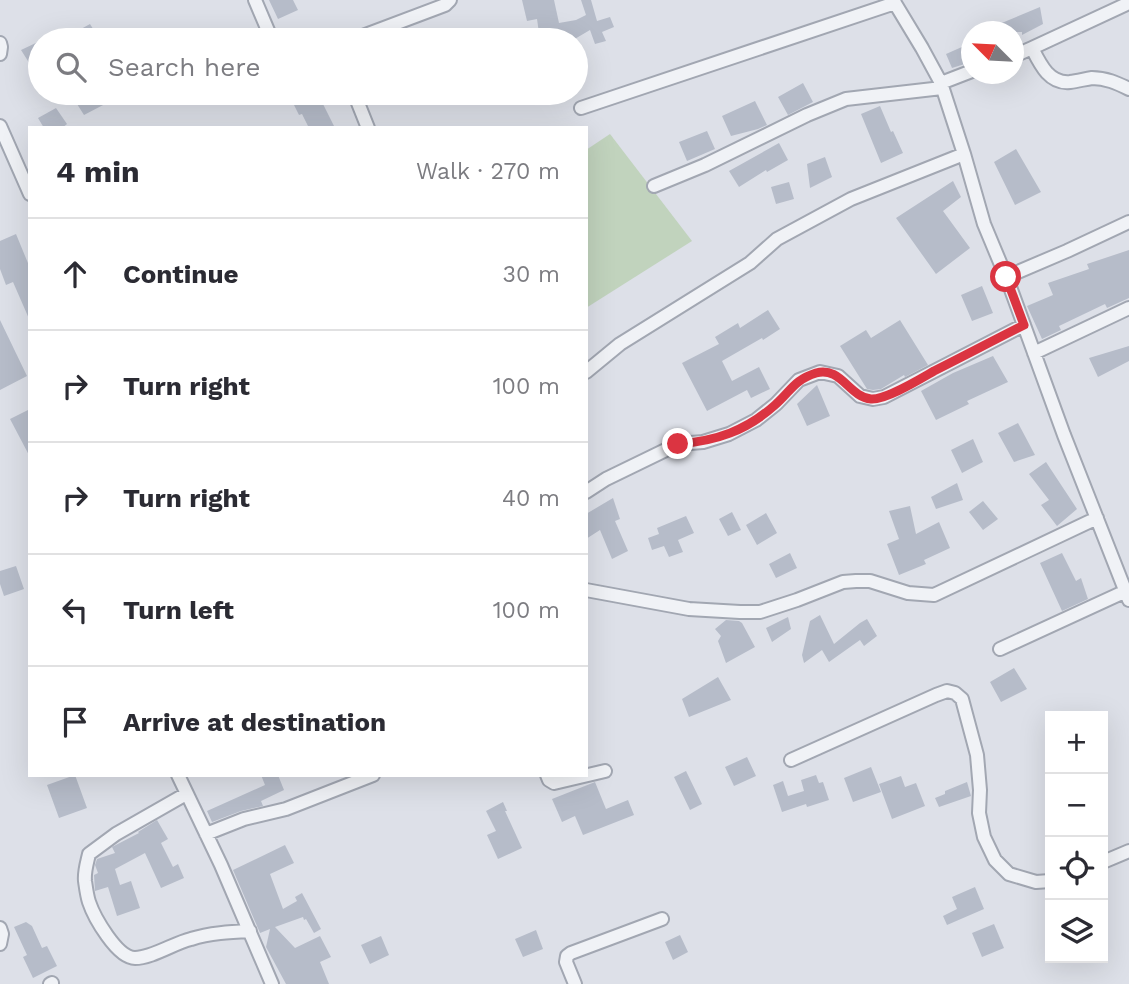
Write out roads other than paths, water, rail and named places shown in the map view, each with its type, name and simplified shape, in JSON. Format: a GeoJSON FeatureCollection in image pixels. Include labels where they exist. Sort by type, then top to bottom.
{"type":"FeatureCollection","features":[{"type":"Feature","properties":{"kind":"street"},"geometry":{"type":"LineString","coordinates":[[255,0],[267,28]]}},
{"type":"Feature","properties":{"kind":"street"},"geometry":{"type":"LineString","coordinates":[[384,28],[444,5],[450,0]]}},
{"type":"Feature","properties":{"kind":"street"},"geometry":{"type":"LineString","coordinates":[[582,108],[894,1],[941,85],[984,224],[1127,595],[1000,649]]}},
{"type":"Feature","properties":{"kind":"street"},"geometry":{"type":"LineString","coordinates":[[1024,51],[1129,3]]}},
{"type":"Feature","properties":{"kind":"street"},"geometry":{"type":"LineString","coordinates":[[0,43],[0,54]]}},
{"type":"Feature","properties":{"kind":"street"},"geometry":{"type":"LineString","coordinates":[[1032,48],[1042,67],[1054,79],[1069,82],[1105,79],[1129,89]]}},
{"type":"Feature","properties":{"kind":"street"},"geometry":{"type":"LineString","coordinates":[[654,186],[846,99],[941,85],[961,76]]}},
{"type":"Feature","properties":{"kind":"street"},"geometry":{"type":"LineString","coordinates":[[359,105],[367,126]]}},
{"type":"Feature","properties":{"kind":"street"},"geometry":{"type":"LineString","coordinates":[[0,125],[28,189]]}},
{"type":"Feature","properties":{"kind":"street"},"geometry":{"type":"LineString","coordinates":[[588,370],[620,344],[750,263],[777,239],[851,199],[964,154]]}},
{"type":"Feature","properties":{"kind":"street"},"geometry":{"type":"LineString","coordinates":[[1006,277],[1129,222]]}},
{"type":"Feature","properties":{"kind":"street"},"geometry":{"type":"LineString","coordinates":[[1034,353],[1129,308]]}},
{"type":"Feature","properties":{"kind":"street"},"geometry":{"type":"LineString","coordinates":[[588,491],[678,444],[703,442],[729,434],[756,420],[799,380],[820,372],[838,376],[860,396],[873,399],[884,397],[1024,325]]}},
{"type":"Feature","properties":{"kind":"street"},"geometry":{"type":"LineString","coordinates":[[588,590],[689,609],[740,612],[760,612],[842,582],[870,582],[908,593],[934,595],[1097,518]]}},
{"type":"Feature","properties":{"kind":"street"},"geometry":{"type":"LineString","coordinates":[[791,760],[936,695],[947,691],[955,693],[962,699],[977,755],[979,813],[984,837],[995,860],[1009,874],[1036,882],[1045,881]]}},
{"type":"Feature","properties":{"kind":"street"},"geometry":{"type":"LineString","coordinates":[[588,775],[605,771]]}},
{"type":"Feature","properties":{"kind":"street"},"geometry":{"type":"LineString","coordinates":[[179,777],[272,984]]}},
{"type":"Feature","properties":{"kind":"street"},"geometry":{"type":"LineString","coordinates":[[206,835],[244,819],[286,809],[368,777]]}},
{"type":"Feature","properties":{"kind":"street"},"geometry":{"type":"LineString","coordinates":[[548,777],[554,783],[580,777]]}},
{"type":"Feature","properties":{"kind":"street"},"geometry":{"type":"LineString","coordinates":[[186,794],[116,834],[89,855],[84,877],[89,902],[102,927],[117,947],[124,955],[134,958],[189,939],[218,933],[250,931]]}},
{"type":"Feature","properties":{"kind":"street"},"geometry":{"type":"LineString","coordinates":[[1108,860],[1129,851]]}},
{"type":"Feature","properties":{"kind":"street"},"geometry":{"type":"LineString","coordinates":[[575,984],[566,962],[571,953],[662,919]]}},
{"type":"Feature","properties":{"kind":"street"},"geometry":{"type":"LineString","coordinates":[[0,928],[0,944]]}}]}
